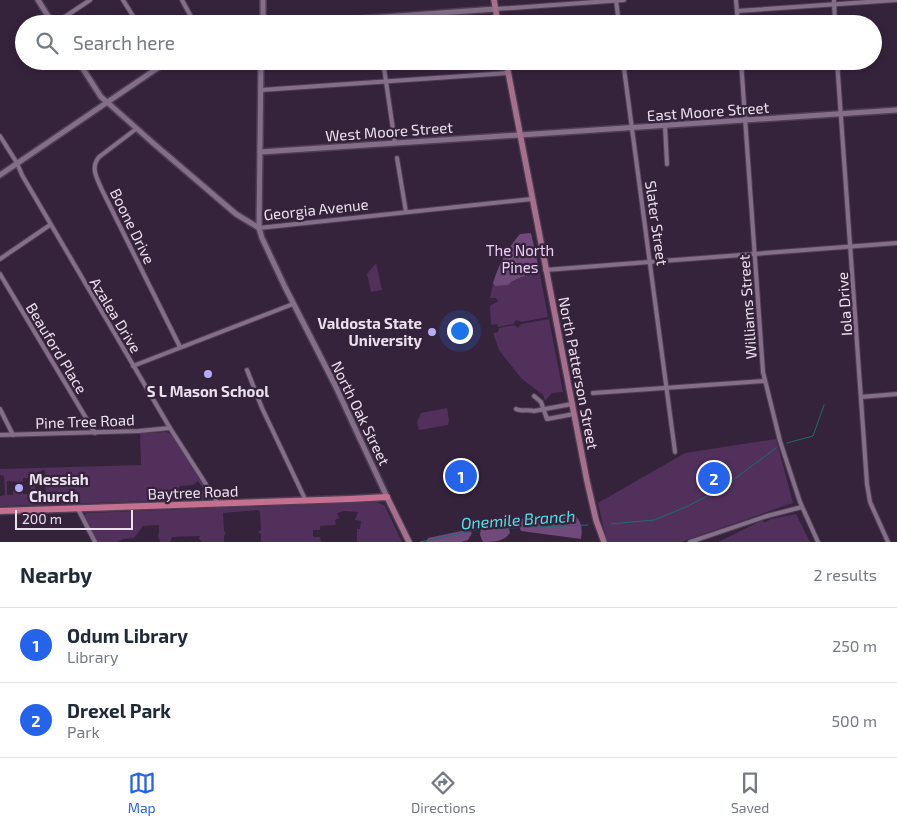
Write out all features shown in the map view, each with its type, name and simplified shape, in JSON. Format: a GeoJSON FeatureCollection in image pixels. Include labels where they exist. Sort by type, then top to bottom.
{"type":"FeatureCollection","features":[{"type":"Feature","properties":{"kind":"main road"},"geometry":{"type":"LineString","coordinates":[[494,0],[497,15]]}},
{"type":"Feature","properties":{"kind":"main road","name":"North Patterson Street"},"geometry":{"type":"LineString","coordinates":[[508,70],[574,414],[594,511],[604,542]]}},
{"type":"Feature","properties":{"kind":"main road","name":"Baytree Road"},"geometry":{"type":"LineString","coordinates":[[0,511],[387,497]]}},
{"type":"Feature","properties":{"kind":"main road","name":"North Oak Street"},"geometry":{"type":"LineString","coordinates":[[387,497],[409,542]]}},
{"type":"Feature","properties":{"kind":"street"},"geometry":{"type":"LineString","coordinates":[[38,0],[48,15]]}},
{"type":"Feature","properties":{"kind":"street"},"geometry":{"type":"LineString","coordinates":[[68,15],[90,0]]}},
{"type":"Feature","properties":{"kind":"street"},"geometry":{"type":"LineString","coordinates":[[123,0],[132,15]]}},
{"type":"Feature","properties":{"kind":"street"},"geometry":{"type":"LineString","coordinates":[[182,0],[191,15]]}},
{"type":"Feature","properties":{"kind":"street"},"geometry":{"type":"LineString","coordinates":[[263,0],[263,15]]}},
{"type":"Feature","properties":{"kind":"street"},"geometry":{"type":"LineString","coordinates":[[616,0],[618,15]]}},
{"type":"Feature","properties":{"kind":"street"},"geometry":{"type":"LineString","coordinates":[[404,15],[624,0]]}},
{"type":"Feature","properties":{"kind":"street"},"geometry":{"type":"LineString","coordinates":[[736,0],[737,15]]}},
{"type":"Feature","properties":{"kind":"street"},"geometry":{"type":"LineString","coordinates":[[737,11],[834,2],[897,0]]}},
{"type":"Feature","properties":{"kind":"street"},"geometry":{"type":"LineString","coordinates":[[834,2],[835,15]]}},
{"type":"Feature","properties":{"kind":"street","name":"Georgia Avenue"},"geometry":{"type":"LineString","coordinates":[[84,70],[101,97],[236,214],[259,228],[532,199]]}},
{"type":"Feature","properties":{"kind":"street"},"geometry":{"type":"LineString","coordinates":[[0,175],[153,70]]}},
{"type":"Feature","properties":{"kind":"street","name":"North Oak Street"},"geometry":{"type":"LineString","coordinates":[[261,70],[259,228],[293,304],[335,385],[387,497]]}},
{"type":"Feature","properties":{"kind":"street"},"geometry":{"type":"LineString","coordinates":[[384,70],[395,143]]}},
{"type":"Feature","properties":{"kind":"street","name":"Slater Street"},"geometry":{"type":"LineString","coordinates":[[625,70],[676,452]]}},
{"type":"Feature","properties":{"kind":"street","name":"Williams Street"},"geometry":{"type":"LineString","coordinates":[[742,70],[764,381],[780,440],[802,507],[818,542]]}},
{"type":"Feature","properties":{"kind":"street","name":"Iola Drive"},"geometry":{"type":"LineString","coordinates":[[838,70],[868,496],[888,542]]}},
{"type":"Feature","properties":{"kind":"street"},"geometry":{"type":"LineString","coordinates":[[261,90],[508,73]]}},
{"type":"Feature","properties":{"kind":"street","name":"East Moore Street"},"geometry":{"type":"LineString","coordinates":[[520,135],[897,110]]}},
{"type":"Feature","properties":{"kind":"street"},"geometry":{"type":"LineString","coordinates":[[665,126],[667,164]]}},
{"type":"Feature","properties":{"kind":"street","name":"Boone Drive"},"geometry":{"type":"LineString","coordinates":[[136,128],[98,156],[94,169],[180,347]]}},
{"type":"Feature","properties":{"kind":"street","name":"West Moore Street"},"geometry":{"type":"LineString","coordinates":[[260,152],[520,135]]}},
{"type":"Feature","properties":{"kind":"street","name":"Azalea Drive"},"geometry":{"type":"LineString","coordinates":[[0,136],[133,366],[218,503]]}},
{"type":"Feature","properties":{"kind":"street"},"geometry":{"type":"LineString","coordinates":[[397,158],[406,212]]}},
{"type":"Feature","properties":{"kind":"street"},"geometry":{"type":"LineString","coordinates":[[0,259],[50,225]]}},
{"type":"Feature","properties":{"kind":"street"},"geometry":{"type":"LineString","coordinates":[[546,270],[897,243]]}},
{"type":"Feature","properties":{"kind":"street","name":"Beauford Place"},"geometry":{"type":"LineString","coordinates":[[0,274],[95,433]]}},
{"type":"Feature","properties":{"kind":"street"},"geometry":{"type":"LineString","coordinates":[[133,366],[293,304]]}},
{"type":"Feature","properties":{"kind":"street"},"geometry":{"type":"LineString","coordinates":[[247,370],[262,408],[306,501]]}},
{"type":"Feature","properties":{"kind":"street"},"geometry":{"type":"LineString","coordinates":[[593,393],[764,381]]}},
{"type":"Feature","properties":{"kind":"street"},"geometry":{"type":"LineString","coordinates":[[861,397],[897,394]]}},
{"type":"Feature","properties":{"kind":"street"},"geometry":{"type":"LineString","coordinates":[[534,396],[541,402],[548,419],[574,414]]}},
{"type":"Feature","properties":{"kind":"street"},"geometry":{"type":"LineString","coordinates":[[516,409],[518,411],[529,409],[534,411],[572,404]]}},
{"type":"Feature","properties":{"kind":"street"},"geometry":{"type":"LineString","coordinates":[[0,409],[13,435]]}},
{"type":"Feature","properties":{"kind":"street","name":"Pine Tree Road"},"geometry":{"type":"LineString","coordinates":[[0,435],[95,433],[170,428]]}},
{"type":"Feature","properties":{"kind":"street"},"geometry":{"type":"LineString","coordinates":[[690,542],[766,516],[802,507]]}},
{"type":"Feature","properties":{"kind":"street"},"geometry":{"type":"LineString","coordinates":[[77,508],[95,542]]}},
{"type":"Feature","properties":{"kind":"street"},"geometry":{"type":"LineString","coordinates":[[707,536],[710,542]]}},
{"type":"Feature","properties":{"kind":"shaded area"},"geometry":{"type":"Polygon","coordinates":[[[376,263],[382,290],[371,292],[367,274],[376,263]]]}},
{"type":"Feature","properties":{"kind":"shaded area"},"geometry":{"type":"Polygon","coordinates":[[[539,269],[548,317],[521,322],[517,320],[513,324],[498,327],[497,324],[491,325],[490,306],[498,301],[496,298],[490,298],[493,283],[495,286],[511,282],[539,269]]]}},
{"type":"Feature","properties":{"kind":"shaded area"},"geometry":{"type":"Polygon","coordinates":[[[549,319],[563,392],[552,393],[545,401],[543,395],[521,378],[499,350],[493,333],[498,332],[499,328],[514,325],[518,328],[521,324],[549,319]]]}},
{"type":"Feature","properties":{"kind":"shaded area"},"geometry":{"type":"Polygon","coordinates":[[[447,408],[448,425],[419,430],[417,422],[421,413],[447,408]]]}},
{"type":"Feature","properties":{"kind":"shaded area"},"geometry":{"type":"Polygon","coordinates":[[[166,432],[171,434],[212,496],[211,499],[188,500],[187,496],[196,496],[204,490],[198,481],[193,485],[172,489],[172,497],[183,497],[182,500],[0,506],[0,496],[5,495],[4,476],[0,475],[0,469],[141,465],[140,433],[166,432]],[[42,470],[35,477],[35,500],[46,500],[45,470],[42,470]],[[23,478],[23,482],[7,481],[7,495],[13,495],[13,491],[23,490],[23,494],[31,494],[30,478],[23,478]]]}},
{"type":"Feature","properties":{"kind":"shaded area"},"geometry":{"type":"Polygon","coordinates":[[[776,439],[793,503],[681,542],[607,542],[598,503],[685,453],[776,439]]]}},
{"type":"Feature","properties":{"kind":"shaded area"},"geometry":{"type":"Polygon","coordinates":[[[377,502],[385,506],[402,542],[357,542],[357,529],[360,529],[361,521],[355,520],[358,512],[344,511],[337,513],[339,518],[335,520],[336,525],[320,526],[320,530],[313,530],[313,537],[320,537],[321,542],[261,542],[261,534],[258,532],[261,530],[260,512],[258,510],[223,513],[224,531],[226,533],[224,542],[202,542],[199,539],[200,536],[172,537],[170,542],[160,542],[158,536],[159,525],[143,526],[134,538],[123,539],[117,542],[98,542],[83,516],[87,513],[377,502]]]}},
{"type":"Feature","properties":{"kind":"shaded area"},"geometry":{"type":"Polygon","coordinates":[[[796,514],[810,542],[718,542],[763,520],[764,523],[771,519],[796,514]]]}},
{"type":"Feature","properties":{"kind":"green space","name":"The North Pines"},"geometry":{"type":"Polygon","coordinates":[[[531,233],[539,269],[508,285],[495,286],[493,283],[498,269],[511,245],[520,234],[531,233]]]}},
{"type":"Feature","properties":{"kind":"green space"},"geometry":{"type":"Polygon","coordinates":[[[573,513],[581,524],[581,539],[521,531],[517,522],[528,515],[565,515],[573,513]]]}},
{"type":"Feature","properties":{"kind":"green space"},"geometry":{"type":"Polygon","coordinates":[[[502,522],[508,524],[510,533],[498,541],[483,542],[480,535],[481,526],[502,522]]]}},
{"type":"Feature","properties":{"kind":"green space"},"geometry":{"type":"Polygon","coordinates":[[[466,530],[472,533],[468,540],[461,542],[426,542],[428,538],[466,530]]]}},
{"type":"Feature","properties":{"kind":"waterway","name":"Onemile Branch"},"geometry":{"type":"LineString","coordinates":[[787,443],[813,436],[824,405]]}},
{"type":"Feature","properties":{"kind":"waterway","name":"Onemile Branch"},"geometry":{"type":"LineString","coordinates":[[611,524],[654,520],[686,507],[721,489],[776,448]]}},
{"type":"Feature","properties":{"kind":"waterway","name":"Onemile Branch"},"geometry":{"type":"LineString","coordinates":[[420,542],[480,529],[588,525]]}},
{"type":"Feature","properties":{"kind":"place","name":"Valdosta State University"},"geometry":{"type":"Point","coordinates":[432,332]}},
{"type":"Feature","properties":{"kind":"place","name":"S L Mason School"},"geometry":{"type":"Point","coordinates":[208,374]}},
{"type":"Feature","properties":{"kind":"place","name":"Odum Library"},"geometry":{"type":"Point","coordinates":[461,476]}},
{"type":"Feature","properties":{"kind":"place","name":"Drexel Park"},"geometry":{"type":"Point","coordinates":[714,478]}},
{"type":"Feature","properties":{"kind":"place","name":"Messiah Church"},"geometry":{"type":"Point","coordinates":[19,488]}}]}
